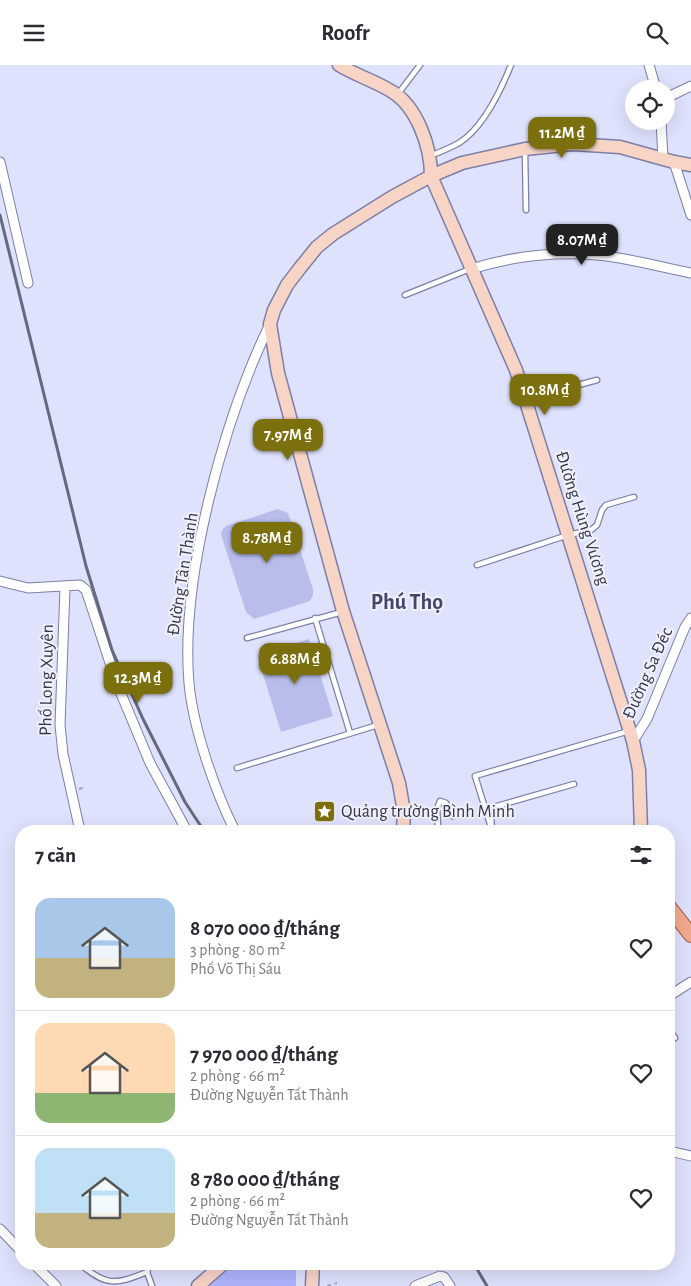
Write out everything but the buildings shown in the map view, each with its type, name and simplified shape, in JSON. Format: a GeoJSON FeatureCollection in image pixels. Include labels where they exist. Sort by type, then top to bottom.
{"type":"FeatureCollection","features":[{"type":"Feature","properties":{"kind":"main road","name":"Đường Hùng Vương"},"geometry":{"type":"LineString","coordinates":[[347,67],[397,95],[414,117],[430,156],[431,175],[500,331],[526,399],[632,736],[639,770],[641,825]]}},
{"type":"Feature","properties":{"kind":"main road"},"geometry":{"type":"LineString","coordinates":[[403,825],[404,812],[399,783],[343,611],[278,373],[270,324],[274,309],[287,285],[317,247],[352,221],[431,175],[462,163],[525,149],[573,144],[620,147],[669,161],[691,165]]}},
{"type":"Feature","properties":{"kind":"main road"},"geometry":{"type":"LineString","coordinates":[[675,915],[691,935]]}},
{"type":"Feature","properties":{"kind":"main road"},"geometry":{"type":"LineString","coordinates":[[198,1286],[216,1270]]}},
{"type":"Feature","properties":{"kind":"main road"},"geometry":{"type":"LineString","coordinates":[[312,1286],[313,1270]]}},
{"type":"Feature","properties":{"kind":"street"},"geometry":{"type":"LineString","coordinates":[[649,65],[653,80]]}},
{"type":"Feature","properties":{"kind":"street"},"geometry":{"type":"LineString","coordinates":[[675,94],[691,86]]}},
{"type":"Feature","properties":{"kind":"street"},"geometry":{"type":"LineString","coordinates":[[663,130],[669,161],[691,215]]}},
{"type":"Feature","properties":{"kind":"street"},"geometry":{"type":"LineString","coordinates":[[0,162],[28,283]]}},
{"type":"Feature","properties":{"kind":"street"},"geometry":{"type":"LineString","coordinates":[[471,269],[496,261],[581,254],[628,260],[691,273]]}},
{"type":"Feature","properties":{"kind":"street","name":"Đường Tân Thành"},"geometry":{"type":"LineString","coordinates":[[232,825],[217,791],[194,710],[189,685],[189,615],[200,545],[218,467],[242,389],[270,324]]}},
{"type":"Feature","properties":{"kind":"street"},"geometry":{"type":"LineString","coordinates":[[0,581],[28,588],[65,588],[80,585],[86,590],[117,684],[150,763],[185,825]]}},
{"type":"Feature","properties":{"kind":"street","name":"Phố Long Xuyên"},"geometry":{"type":"LineString","coordinates":[[65,588],[60,725],[63,754],[79,825]]}},
{"type":"Feature","properties":{"kind":"street","name":"Đường Sa Đéc"},"geometry":{"type":"LineString","coordinates":[[632,736],[648,719],[685,627],[691,619]]}},
{"type":"Feature","properties":{"kind":"street"},"geometry":{"type":"LineString","coordinates":[[675,992],[691,982]]}},
{"type":"Feature","properties":{"kind":"street"},"geometry":{"type":"LineString","coordinates":[[675,1152],[691,1156]]}},
{"type":"Feature","properties":{"kind":"street"},"geometry":{"type":"LineString","coordinates":[[0,1229],[15,1245]]}},
{"type":"Feature","properties":{"kind":"street"},"geometry":{"type":"LineString","coordinates":[[40,1270],[56,1286]]}},
{"type":"Feature","properties":{"kind":"street"},"geometry":{"type":"LineString","coordinates":[[415,1286],[440,1276],[444,1277],[450,1286]]}},
{"type":"Feature","properties":{"kind":"lane"},"geometry":{"type":"LineString","coordinates":[[397,95],[420,65]]}},
{"type":"Feature","properties":{"kind":"lane"},"geometry":{"type":"LineString","coordinates":[[430,156],[460,142],[485,116],[500,91],[511,65]]}},
{"type":"Feature","properties":{"kind":"lane"},"geometry":{"type":"LineString","coordinates":[[525,149],[526,210]]}},
{"type":"Feature","properties":{"kind":"lane"},"geometry":{"type":"LineString","coordinates":[[405,295],[471,269]]}},
{"type":"Feature","properties":{"kind":"lane"},"geometry":{"type":"LineString","coordinates":[[526,399],[597,380]]}},
{"type":"Feature","properties":{"kind":"lane"},"geometry":{"type":"LineString","coordinates":[[477,565],[568,535],[591,530],[597,525],[602,510],[606,505],[634,497]]}},
{"type":"Feature","properties":{"kind":"lane"},"geometry":{"type":"LineString","coordinates":[[247,638],[343,611]]}},
{"type":"Feature","properties":{"kind":"lane"},"geometry":{"type":"LineString","coordinates":[[315,618],[350,733]]}},
{"type":"Feature","properties":{"kind":"lane"},"geometry":{"type":"LineString","coordinates":[[237,768],[380,725]]}},
{"type":"Feature","properties":{"kind":"lane"},"geometry":{"type":"LineString","coordinates":[[490,825],[475,776],[632,736]]}},
{"type":"Feature","properties":{"kind":"lane"},"geometry":{"type":"LineString","coordinates":[[491,825],[491,817],[497,806],[574,784]]}},
{"type":"Feature","properties":{"kind":"lane"},"geometry":{"type":"LineString","coordinates":[[438,825],[436,809],[440,801],[446,803],[453,816]]}},
{"type":"Feature","properties":{"kind":"lane"},"geometry":{"type":"LineString","coordinates":[[87,1270],[99,1281],[111,1284],[121,1283],[147,1272],[152,1286]]}},
{"type":"Feature","properties":{"kind":"path"},"geometry":{"type":"LineString","coordinates":[[327,1286],[337,1283]]}},
{"type":"Feature","properties":{"kind":"shaded area"},"geometry":{"type":"Polygon","coordinates":[[[227,1270],[296,1270],[296,1286],[210,1286],[227,1270]]]}},
{"type":"Feature","properties":{"kind":"railway"},"geometry":{"type":"LineString","coordinates":[[0,215],[86,566],[112,650],[143,719],[185,802],[200,825]]}},
{"type":"Feature","properties":{"kind":"railway"},"geometry":{"type":"LineString","coordinates":[[478,1270],[487,1286]]}},
{"type":"Feature","properties":{"kind":"place","name":"Quảng trường Bình Minh"},"geometry":{"type":"Point","coordinates":[325,811]}},
{"type":"Feature","properties":{"kind":"district","name":"Phú Thọ"},"geometry":{"type":"Point","coordinates":[407,601]}}]}
